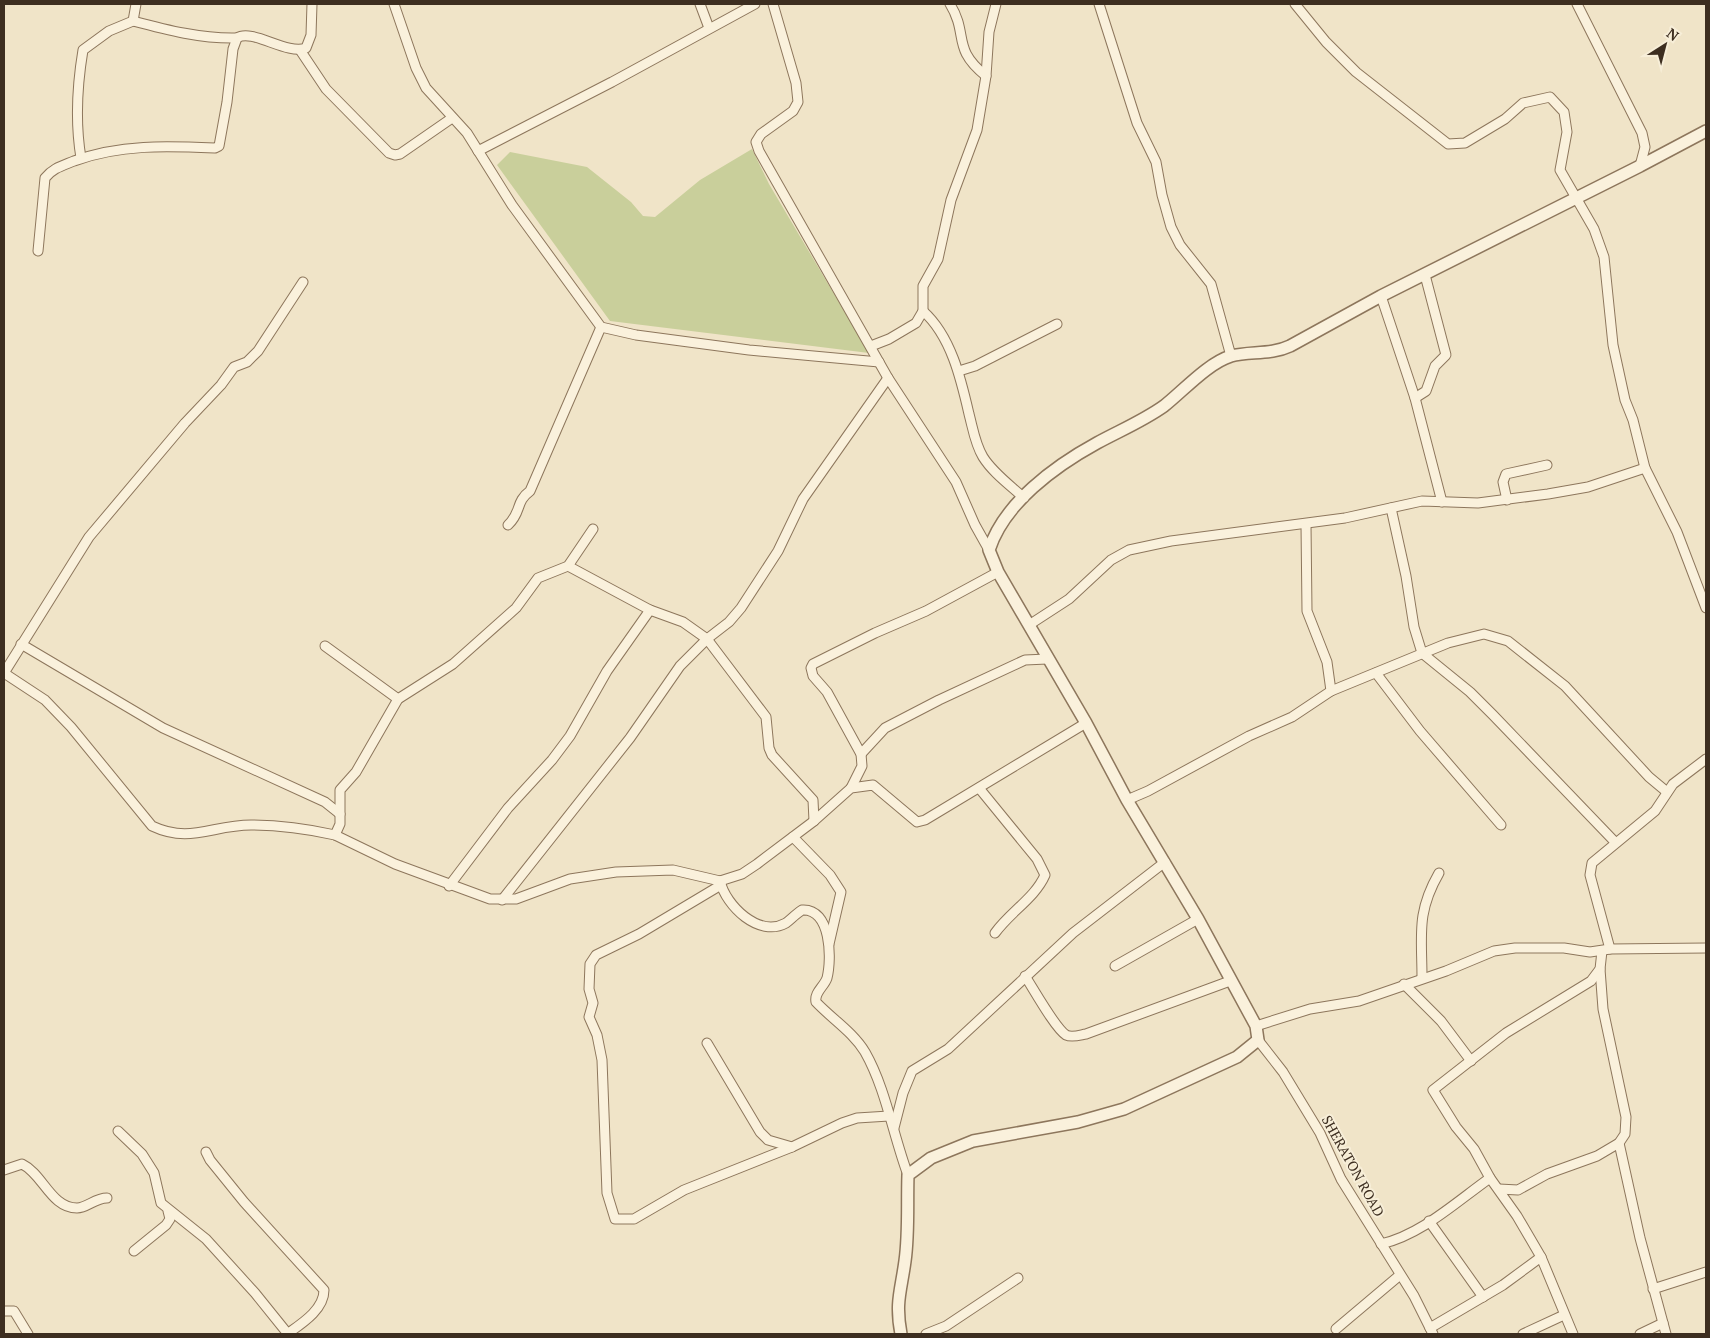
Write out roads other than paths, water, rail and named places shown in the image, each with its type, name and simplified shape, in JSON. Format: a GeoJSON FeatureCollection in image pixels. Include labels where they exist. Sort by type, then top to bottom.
{"type":"FeatureCollection","features":[{"type":"Feature","properties":{"kind":"street"},"geometry":{"type":"LineString","coordinates":[[134,21],[136,4]]}},
{"type":"Feature","properties":{"kind":"street"},"geometry":{"type":"LineString","coordinates":[[300,50],[310,44],[312,4]]}},
{"type":"Feature","properties":{"kind":"street"},"geometry":{"type":"LineString","coordinates":[[394,4],[419,75],[426,88],[467,133],[520,218],[601,327],[636,335],[750,350],[879,362]]}},
{"type":"Feature","properties":{"kind":"street"},"geometry":{"type":"LineString","coordinates":[[700,4],[709,28]]}},
{"type":"Feature","properties":{"kind":"street"},"geometry":{"type":"LineString","coordinates":[[478,151],[604,86],[755,4]]}},
{"type":"Feature","properties":{"kind":"street"},"geometry":{"type":"LineString","coordinates":[[774,4],[796,83],[798,102],[793,112],[761,134],[756,142],[759,151],[888,378],[956,482],[998,572],[1086,723],[1127,800],[1198,919],[1256,1026],[1258,1040],[1237,1057],[1124,1109],[1078,1122],[973,1141],[931,1158],[908,1176]]}},
{"type":"Feature","properties":{"kind":"street"},"geometry":{"type":"LineString","coordinates":[[950,4],[958,19],[965,54],[986,76]]}},
{"type":"Feature","properties":{"kind":"street"},"geometry":{"type":"LineString","coordinates":[[871,346],[889,339],[916,323],[924,311],[923,286],[938,259],[951,200],[960,171],[974,143],[986,76],[987,44],[996,4]]}},
{"type":"Feature","properties":{"kind":"street"},"geometry":{"type":"LineString","coordinates":[[1099,4],[1137,123],[1156,162],[1162,195],[1171,227],[1180,245],[1211,284],[1231,356]]}},
{"type":"Feature","properties":{"kind":"street"},"geometry":{"type":"LineString","coordinates":[[1295,4],[1326,42],[1356,72],[1448,144],[1465,143],[1505,118],[1523,103],[1550,97],[1564,112],[1567,132],[1560,170],[1594,229],[1604,257],[1613,345],[1621,387],[1645,468],[1677,532],[1706,608]]}},
{"type":"Feature","properties":{"kind":"street"},"geometry":{"type":"LineString","coordinates":[[1577,4],[1645,141],[1661,155]]}},
{"type":"Feature","properties":{"kind":"street"},"geometry":{"type":"LineString","coordinates":[[81,158],[78,140],[78,84],[83,50],[110,31],[134,21],[149,24],[160,30],[190,33],[212,39],[246,36],[300,50],[326,90],[389,152],[395,155],[400,154],[452,118]]}},
{"type":"Feature","properties":{"kind":"street"},"geometry":{"type":"LineString","coordinates":[[38,250],[46,178],[51,170],[100,152],[140,147],[219,146],[227,102],[233,49],[237,38]]}},
{"type":"Feature","properties":{"kind":"street"},"geometry":{"type":"LineString","coordinates":[[988,550],[994,533],[1002,522],[1024,498],[1061,467],[1095,444],[1145,418],[1218,362],[1231,356],[1279,351],[1327,328],[1380,296],[1640,166],[1706,130]]}},
{"type":"Feature","properties":{"kind":"street"},"geometry":{"type":"LineString","coordinates":[[1640,166],[1645,141]]}},
{"type":"Feature","properties":{"kind":"street"},"geometry":{"type":"LineString","coordinates":[[1415,398],[1426,391],[1435,366],[1446,355],[1425,275]]}},
{"type":"Feature","properties":{"kind":"street"},"geometry":{"type":"LineString","coordinates":[[304,282],[258,351],[248,362],[234,367],[221,385],[185,423],[89,537],[4,673],[45,700],[71,727],[152,826],[167,833],[184,835],[250,825],[302,829],[335,835],[449,886],[490,899],[502,900],[529,896],[553,884],[609,873],[673,870],[721,883],[733,907],[757,925],[785,924],[802,910],[812,911],[823,923],[829,944]]}},
{"type":"Feature","properties":{"kind":"street"},"geometry":{"type":"LineString","coordinates":[[1380,296],[1415,398],[1442,502]]}},
{"type":"Feature","properties":{"kind":"street"},"geometry":{"type":"LineString","coordinates":[[924,311],[935,322],[959,371],[976,442],[983,458],[994,471],[1024,498]]}},
{"type":"Feature","properties":{"kind":"street"},"geometry":{"type":"LineString","coordinates":[[959,371],[974,366],[1057,324]]}},
{"type":"Feature","properties":{"kind":"street"},"geometry":{"type":"LineString","coordinates":[[508,525],[515,519],[520,498],[530,491],[601,327]]}},
{"type":"Feature","properties":{"kind":"street"},"geometry":{"type":"LineString","coordinates":[[502,900],[630,738],[680,666],[706,639],[729,622],[741,608],[778,551],[803,498],[888,378]]}},
{"type":"Feature","properties":{"kind":"street"},"geometry":{"type":"LineString","coordinates":[[1507,500],[1503,482],[1506,474],[1546,465]]}},
{"type":"Feature","properties":{"kind":"street"},"geometry":{"type":"LineString","coordinates":[[1029,626],[1069,599],[1111,560],[1129,550],[1171,542],[1306,525],[1422,501],[1478,503],[1507,500],[1588,487],[1645,468]]}},
{"type":"Feature","properties":{"kind":"street"},"geometry":{"type":"LineString","coordinates":[[1391,508],[1406,576],[1414,627],[1422,653],[1470,692],[1615,842]]}},
{"type":"Feature","properties":{"kind":"street"},"geometry":{"type":"LineString","coordinates":[[1306,525],[1307,611],[1327,662],[1331,690]]}},
{"type":"Feature","properties":{"kind":"street"},"geometry":{"type":"LineString","coordinates":[[335,835],[340,824],[340,790],[351,780],[398,699],[453,664],[516,608],[538,578],[568,566],[593,529]]}},
{"type":"Feature","properties":{"kind":"street"},"geometry":{"type":"LineString","coordinates":[[568,566],[650,610],[683,622],[706,639],[766,717],[769,748],[772,754],[813,800],[814,821]]}},
{"type":"Feature","properties":{"kind":"street"},"geometry":{"type":"LineString","coordinates":[[889,1116],[857,1118],[842,1123],[792,1147],[684,1190],[634,1219],[615,1219],[611,1210],[604,1152],[602,1060],[597,1035],[589,1017],[593,1004],[590,989],[592,958],[639,934],[721,883],[742,874],[814,821],[851,788],[862,766],[861,754],[827,692],[811,671],[813,664],[875,633],[926,611],[998,572]]}},
{"type":"Feature","properties":{"kind":"street"},"geometry":{"type":"LineString","coordinates":[[449,886],[508,808],[537,779],[557,754],[570,736],[607,671],[650,610]]}},
{"type":"Feature","properties":{"kind":"street"},"geometry":{"type":"LineString","coordinates":[[1127,800],[1148,792],[1249,736],[1292,717],[1331,690],[1422,653],[1484,634],[1508,641],[1565,686],[1649,776],[1667,792]]}},
{"type":"Feature","properties":{"kind":"street"},"geometry":{"type":"LineString","coordinates":[[21,644],[163,728],[325,802],[340,814]]}},
{"type":"Feature","properties":{"kind":"street"},"geometry":{"type":"LineString","coordinates":[[325,646],[398,699]]}},
{"type":"Feature","properties":{"kind":"street"},"geometry":{"type":"LineString","coordinates":[[861,754],[885,728],[939,700],[1025,660],[1047,659]]}},
{"type":"Feature","properties":{"kind":"street"},"geometry":{"type":"LineString","coordinates":[[1376,673],[1420,731],[1501,825]]}},
{"type":"Feature","properties":{"kind":"street"},"geometry":{"type":"LineString","coordinates":[[851,788],[873,785],[917,822],[925,820],[1086,723]]}},
{"type":"Feature","properties":{"kind":"street"},"geometry":{"type":"LineString","coordinates":[[1573,1334],[1541,1256],[1499,1189],[1490,1178],[1474,1149],[1456,1127],[1433,1090],[1506,1033],[1591,981],[1600,969],[1606,950],[1590,869],[1592,863],[1655,810],[1661,804],[1673,784],[1706,759]]}},
{"type":"Feature","properties":{"kind":"street"},"geometry":{"type":"LineString","coordinates":[[979,788],[1037,859],[1045,874],[1029,896],[995,933]]}},
{"type":"Feature","properties":{"kind":"street"},"geometry":{"type":"LineString","coordinates":[[793,837],[830,875],[841,892],[829,944],[827,975],[816,995],[816,1002],[852,1035],[865,1051],[894,1128],[908,1176],[905,1261],[898,1293],[898,1319],[901,1334]]}},
{"type":"Feature","properties":{"kind":"street"},"geometry":{"type":"LineString","coordinates":[[894,1128],[912,1071],[948,1048],[1024,976],[1073,933],[1165,862]]}},
{"type":"Feature","properties":{"kind":"street"},"geometry":{"type":"LineString","coordinates":[[1422,978],[1421,920],[1430,889],[1439,873]]}},
{"type":"Feature","properties":{"kind":"street"},"geometry":{"type":"LineString","coordinates":[[1115,966],[1198,919]]}},
{"type":"Feature","properties":{"kind":"street"},"geometry":{"type":"LineString","coordinates":[[1256,1026],[1310,1008],[1359,1001],[1468,963],[1494,951],[1553,948],[1606,950],[1706,948]]}},
{"type":"Feature","properties":{"kind":"street"},"geometry":{"type":"LineString","coordinates":[[1499,1189],[1518,1190],[1547,1174],[1597,1156],[1619,1143],[1625,1134],[1626,1117],[1602,1008],[1600,969]]}},
{"type":"Feature","properties":{"kind":"street"},"geometry":{"type":"LineString","coordinates":[[1024,976],[1058,1024],[1066,1034],[1072,1036],[1086,1034],[1230,981]]}},
{"type":"Feature","properties":{"kind":"street"},"geometry":{"type":"LineString","coordinates":[[1404,984],[1441,1021],[1471,1061]]}},
{"type":"Feature","properties":{"kind":"street","name":"SHERATON ROAD"},"geometry":{"type":"LineString","coordinates":[[1258,1040],[1283,1072],[1320,1133],[1341,1179],[1400,1275],[1431,1331]]}},
{"type":"Feature","properties":{"kind":"street"},"geometry":{"type":"LineString","coordinates":[[707,1043],[760,1132],[768,1140],[792,1147]]}},
{"type":"Feature","properties":{"kind":"street"},"geometry":{"type":"LineString","coordinates":[[118,1132],[142,1154],[154,1173],[161,1203],[168,1211],[206,1239],[255,1293],[287,1334],[314,1312],[324,1297],[324,1290],[244,1202],[210,1160],[206,1152]]}},
{"type":"Feature","properties":{"kind":"street"},"geometry":{"type":"LineString","coordinates":[[1619,1143],[1653,1289],[1666,1334]]}},
{"type":"Feature","properties":{"kind":"street"},"geometry":{"type":"LineString","coordinates":[[4,1170],[22,1164],[30,1168],[66,1207],[80,1208],[97,1198],[107,1198]]}},
{"type":"Feature","properties":{"kind":"street"},"geometry":{"type":"LineString","coordinates":[[1381,1244],[1397,1240],[1429,1221],[1490,1178]]}},
{"type":"Feature","properties":{"kind":"street"},"geometry":{"type":"LineString","coordinates":[[134,1251],[166,1225],[170,1219],[168,1211]]}},
{"type":"Feature","properties":{"kind":"street"},"geometry":{"type":"LineString","coordinates":[[1429,1221],[1482,1297]]}},
{"type":"Feature","properties":{"kind":"street"},"geometry":{"type":"LineString","coordinates":[[1431,1331],[1503,1285],[1541,1256]]}},
{"type":"Feature","properties":{"kind":"street"},"geometry":{"type":"LineString","coordinates":[[1653,1289],[1706,1272]]}},
{"type":"Feature","properties":{"kind":"street"},"geometry":{"type":"LineString","coordinates":[[1336,1329],[1400,1275]]}},
{"type":"Feature","properties":{"kind":"street"},"geometry":{"type":"LineString","coordinates":[[926,1334],[946,1326],[1018,1278]]}},
{"type":"Feature","properties":{"kind":"street"},"geometry":{"type":"LineString","coordinates":[[4,1310],[14,1311],[28,1334]]}},
{"type":"Feature","properties":{"kind":"street"},"geometry":{"type":"LineString","coordinates":[[1523,1334],[1564,1315]]}},
{"type":"Feature","properties":{"kind":"street"},"geometry":{"type":"LineString","coordinates":[[1640,1334],[1663,1323]]}}]}
